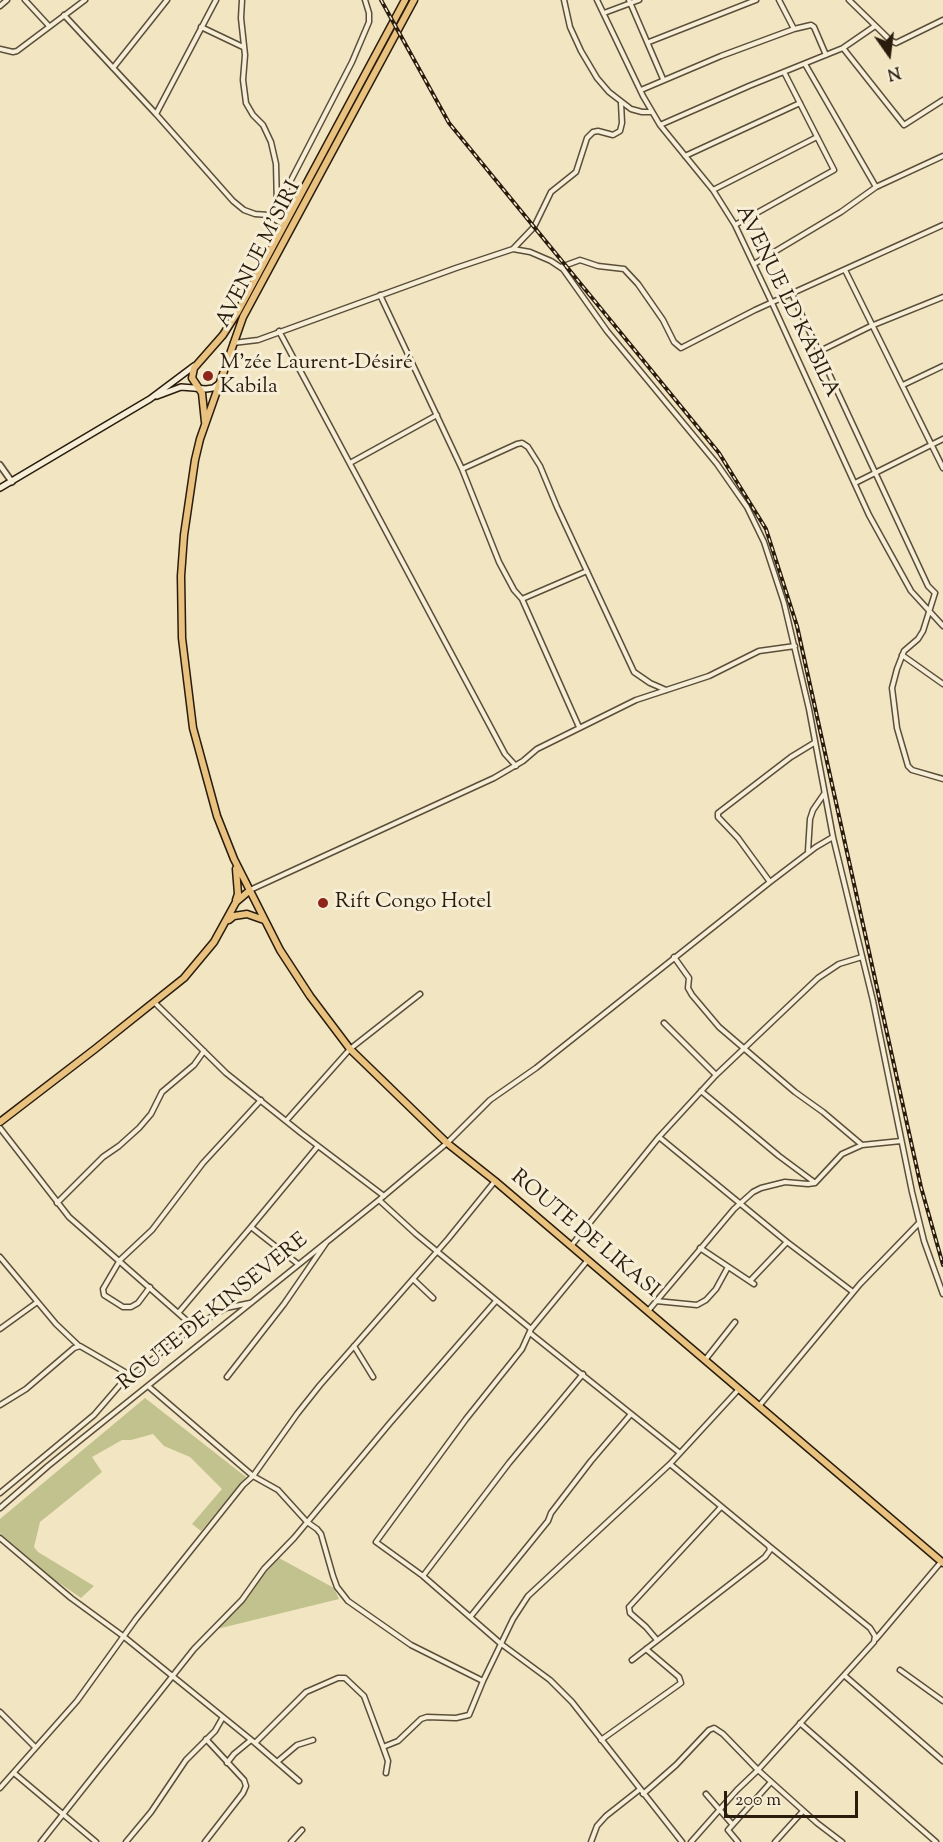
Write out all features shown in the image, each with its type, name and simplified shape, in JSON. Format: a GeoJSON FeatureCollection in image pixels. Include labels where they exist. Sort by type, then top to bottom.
{"type":"FeatureCollection","features":[{"type":"Feature","properties":{"kind":"highway","name":"AVENUE M'SIRI"},"geometry":{"type":"LineString","coordinates":[[198,363],[212,348],[237,313],[405,0]]}},
{"type":"Feature","properties":{"kind":"highway","name":"AVENUE M'SIRI"},"geometry":{"type":"LineString","coordinates":[[249,891],[217,816],[202,765],[189,706],[182,638],[182,576],[185,527],[195,460],[228,356],[243,317],[414,0]]}},
{"type":"Feature","properties":{"kind":"highway"},"geometry":{"type":"LineString","coordinates":[[212,348],[218,344],[225,344],[228,347],[228,356]]}},
{"type":"Feature","properties":{"kind":"highway"},"geometry":{"type":"LineString","coordinates":[[198,363],[192,378],[203,399],[205,426]]}},
{"type":"Feature","properties":{"kind":"highway"},"geometry":{"type":"LineString","coordinates":[[0,1122],[154,1003],[194,968],[214,942],[236,902],[238,894],[234,860]]}},
{"type":"Feature","properties":{"kind":"highway"},"geometry":{"type":"LineString","coordinates":[[236,902],[249,891]]}},
{"type":"Feature","properties":{"kind":"highway","name":"ROUTE DE LIKASI"},"geometry":{"type":"LineString","coordinates":[[249,891],[294,973],[350,1049],[447,1143],[495,1181],[942,1562]]}},
{"type":"Feature","properties":{"kind":"highway"},"geometry":{"type":"LineString","coordinates":[[226,922],[234,916],[247,914],[264,920]]}},
{"type":"Feature","properties":{"kind":"main road"},"geometry":{"type":"LineString","coordinates":[[0,488],[150,399],[198,363]]}},
{"type":"Feature","properties":{"kind":"main road"},"geometry":{"type":"LineString","coordinates":[[150,399],[180,387],[213,388],[220,383]]}},
{"type":"Feature","properties":{"kind":"street"},"geometry":{"type":"LineString","coordinates":[[0,6],[7,0]]}},
{"type":"Feature","properties":{"kind":"street"},"geometry":{"type":"LineString","coordinates":[[25,0],[49,26]]}},
{"type":"Feature","properties":{"kind":"street"},"geometry":{"type":"LineString","coordinates":[[0,49],[17,51],[85,0]]}},
{"type":"Feature","properties":{"kind":"street"},"geometry":{"type":"LineString","coordinates":[[113,68],[167,0]]}},
{"type":"Feature","properties":{"kind":"street"},"geometry":{"type":"LineString","coordinates":[[156,114],[216,0]]}},
{"type":"Feature","properties":{"kind":"street"},"geometry":{"type":"LineString","coordinates":[[242,0],[243,80],[246,103],[268,133],[274,153],[277,177],[276,210]]}},
{"type":"Feature","properties":{"kind":"street"},"geometry":{"type":"LineString","coordinates":[[272,217],[352,62],[369,22],[364,0]]}},
{"type":"Feature","properties":{"kind":"street"},"geometry":{"type":"LineString","coordinates":[[564,0],[570,27],[597,78],[621,103],[636,111],[652,112]]}},
{"type":"Feature","properties":{"kind":"street","name":"AVENUE LD KABILA"},"geometry":{"type":"LineString","coordinates":[[597,0],[652,112],[713,190],[735,225],[869,515],[911,591],[943,626]]}},
{"type":"Feature","properties":{"kind":"street"},"geometry":{"type":"LineString","coordinates":[[604,13],[639,0]]}},
{"type":"Feature","properties":{"kind":"street"},"geometry":{"type":"LineString","coordinates":[[649,42],[756,0]]}},
{"type":"Feature","properties":{"kind":"street"},"geometry":{"type":"LineString","coordinates":[[779,0],[794,29]]}},
{"type":"Feature","properties":{"kind":"street"},"geometry":{"type":"LineString","coordinates":[[849,0],[890,40],[896,43],[943,20]]}},
{"type":"Feature","properties":{"kind":"street"},"geometry":{"type":"LineString","coordinates":[[630,2],[663,79]]}},
{"type":"Feature","properties":{"kind":"street"},"geometry":{"type":"LineString","coordinates":[[64,15],[233,201],[244,210],[272,217],[283,224]]}},
{"type":"Feature","properties":{"kind":"street"},"geometry":{"type":"LineString","coordinates":[[641,90],[663,79],[794,29],[813,25],[826,55]]}},
{"type":"Feature","properties":{"kind":"street"},"geometry":{"type":"LineString","coordinates":[[660,125],[843,48],[875,26]]}},
{"type":"Feature","properties":{"kind":"street"},"geometry":{"type":"LineString","coordinates":[[201,27],[244,48]]}},
{"type":"Feature","properties":{"kind":"street"},"geometry":{"type":"LineString","coordinates":[[843,48],[904,125],[943,100]]}},
{"type":"Feature","properties":{"kind":"street"},"geometry":{"type":"LineString","coordinates":[[805,64],[876,187]]}},
{"type":"Feature","properties":{"kind":"street"},"geometry":{"type":"LineString","coordinates":[[735,225],[833,172],[834,168],[784,72]]}},
{"type":"Feature","properties":{"kind":"street"},"geometry":{"type":"LineString","coordinates":[[233,343],[258,340],[513,249],[534,227],[548,196],[576,172],[587,138],[593,132],[613,135],[620,130],[621,103]]}},
{"type":"Feature","properties":{"kind":"street"},"geometry":{"type":"LineString","coordinates":[[685,156],[800,103]]}},
{"type":"Feature","properties":{"kind":"street"},"geometry":{"type":"LineString","coordinates":[[713,190],[818,137]]}},
{"type":"Feature","properties":{"kind":"street"},"geometry":{"type":"LineString","coordinates":[[754,264],[841,212],[876,187],[943,156]]}},
{"type":"Feature","properties":{"kind":"street"},"geometry":{"type":"LineString","coordinates":[[561,267],[580,260],[598,266],[624,269],[638,284],[663,320],[674,342],[681,348],[772,303],[943,225]]}},
{"type":"Feature","properties":{"kind":"street"},"geometry":{"type":"LineString","coordinates":[[513,249],[530,252],[561,267],[599,321],[717,464],[747,507],[773,568],[795,646],[833,837],[862,957],[919,1222],[943,1294]]}},
{"type":"Feature","properties":{"kind":"street"},"geometry":{"type":"LineString","coordinates":[[845,270],[943,468]]}},
{"type":"Feature","properties":{"kind":"street","name":"AVENUE LD KABILA"},"geometry":{"type":"LineString","coordinates":[[792,294],[928,586],[938,592],[929,611]]}},
{"type":"Feature","properties":{"kind":"street"},"geometry":{"type":"LineString","coordinates":[[380,295],[462,469],[503,573],[522,599],[579,728]]}},
{"type":"Feature","properties":{"kind":"street"},"geometry":{"type":"LineString","coordinates":[[818,352],[872,326],[943,297]]}},
{"type":"Feature","properties":{"kind":"street"},"geometry":{"type":"LineString","coordinates":[[279,331],[505,754],[516,766]]}},
{"type":"Feature","properties":{"kind":"street"},"geometry":{"type":"LineString","coordinates":[[903,385],[943,366]]}},
{"type":"Feature","properties":{"kind":"street"},"geometry":{"type":"LineString","coordinates":[[350,463],[437,415]]}},
{"type":"Feature","properties":{"kind":"street"},"geometry":{"type":"LineString","coordinates":[[855,483],[943,439]]}},
{"type":"Feature","properties":{"kind":"street"},"geometry":{"type":"LineString","coordinates":[[462,469],[518,444],[525,444],[540,466],[634,672],[650,683],[667,690]]}},
{"type":"Feature","properties":{"kind":"street"},"geometry":{"type":"LineString","coordinates":[[0,465],[12,482]]}},
{"type":"Feature","properties":{"kind":"street"},"geometry":{"type":"LineString","coordinates":[[522,599],[588,571]]}},
{"type":"Feature","properties":{"kind":"street"},"geometry":{"type":"LineString","coordinates":[[929,611],[921,636],[902,655],[892,688],[895,716],[905,759],[912,770],[943,779]]}},
{"type":"Feature","properties":{"kind":"street"},"geometry":{"type":"LineString","coordinates":[[249,891],[494,778],[516,766],[537,749],[636,700],[727,668],[759,651],[795,646]]}},
{"type":"Feature","properties":{"kind":"street"},"geometry":{"type":"LineString","coordinates":[[902,655],[943,684]]}},
{"type":"Feature","properties":{"kind":"street"},"geometry":{"type":"LineString","coordinates":[[770,882],[744,846],[718,817],[718,813],[790,757],[814,743]]}},
{"type":"Feature","properties":{"kind":"street"},"geometry":{"type":"LineString","coordinates":[[808,852],[810,819],[824,794]]}},
{"type":"Feature","properties":{"kind":"street","name":"ROUTE DE KINSEVERE"},"geometry":{"type":"LineString","coordinates":[[0,1508],[48,1466],[384,1196],[447,1143],[490,1100],[536,1068],[808,852],[833,837]]}},
{"type":"Feature","properties":{"kind":"street"},"geometry":{"type":"LineString","coordinates":[[675,957],[689,978],[688,988],[719,1027],[862,1145]]}},
{"type":"Feature","properties":{"kind":"street"},"geometry":{"type":"LineString","coordinates":[[571,1246],[659,1137],[716,1075],[818,978],[839,964],[862,957]]}},
{"type":"Feature","properties":{"kind":"street"},"geometry":{"type":"LineString","coordinates":[[286,1121],[350,1049],[420,994]]}},
{"type":"Feature","properties":{"kind":"street"},"geometry":{"type":"LineString","coordinates":[[154,1003],[226,1073],[384,1196]]}},
{"type":"Feature","properties":{"kind":"street"},"geometry":{"type":"LineString","coordinates":[[664,1023],[716,1075]]}},
{"type":"Feature","properties":{"kind":"street"},"geometry":{"type":"LineString","coordinates":[[57,1203],[103,1157],[120,1146],[146,1121],[162,1092],[194,1065],[204,1051]]}},
{"type":"Feature","properties":{"kind":"street"},"geometry":{"type":"LineString","coordinates":[[701,1091],[815,1183]]}},
{"type":"Feature","properties":{"kind":"street"},"geometry":{"type":"LineString","coordinates":[[150,1287],[138,1303],[131,1307],[123,1307],[104,1295],[103,1289],[120,1260],[153,1230],[203,1162],[261,1100]]}},
{"type":"Feature","properties":{"kind":"street"},"geometry":{"type":"LineString","coordinates":[[0,1128],[57,1203],[85,1233],[120,1260],[194,1326]]}},
{"type":"Feature","properties":{"kind":"street"},"geometry":{"type":"LineString","coordinates":[[659,1137],[787,1242],[853,1292]]}},
{"type":"Feature","properties":{"kind":"street"},"geometry":{"type":"LineString","coordinates":[[648,1311],[700,1248],[740,1203],[753,1192],[785,1182],[815,1183],[839,1157],[862,1145],[901,1141]]}},
{"type":"Feature","properties":{"kind":"street"},"geometry":{"type":"LineString","coordinates":[[179,1312],[318,1146]]}},
{"type":"Feature","properties":{"kind":"street"},"geometry":{"type":"LineString","coordinates":[[0,1788],[77,1701],[123,1636],[201,1536],[253,1476],[297,1414],[495,1181]]}},
{"type":"Feature","properties":{"kind":"street"},"geometry":{"type":"LineString","coordinates":[[379,1200],[530,1331],[680,1453]]}},
{"type":"Feature","properties":{"kind":"street"},"geometry":{"type":"LineString","coordinates":[[759,1406],[853,1292],[919,1222]]}},
{"type":"Feature","properties":{"kind":"street"},"geometry":{"type":"LineString","coordinates":[[251,1227],[298,1264]]}},
{"type":"Feature","properties":{"kind":"street"},"geometry":{"type":"LineString","coordinates":[[226,1377],[291,1296],[327,1242]]}},
{"type":"Feature","properties":{"kind":"street"},"geometry":{"type":"LineString","coordinates":[[700,1248],[752,1283],[787,1242]]}},
{"type":"Feature","properties":{"kind":"street"},"geometry":{"type":"LineString","coordinates":[[0,1257],[36,1303],[80,1346],[131,1376]]}},
{"type":"Feature","properties":{"kind":"street"},"geometry":{"type":"LineString","coordinates":[[588,1260],[530,1331],[522,1349],[466,1419],[376,1542],[423,1576],[500,1642],[550,1680],[572,1702],[682,1842]]}},
{"type":"Feature","properties":{"kind":"street"},"geometry":{"type":"LineString","coordinates":[[656,1301],[697,1305],[706,1300],[716,1289],[728,1267]]}},
{"type":"Feature","properties":{"kind":"street"},"geometry":{"type":"LineString","coordinates":[[413,1279],[433,1298]]}},
{"type":"Feature","properties":{"kind":"street"},"geometry":{"type":"LineString","coordinates":[[41,1842],[194,1649],[242,1600],[264,1569],[496,1301]]}},
{"type":"Feature","properties":{"kind":"street"},"geometry":{"type":"LineString","coordinates":[[0,1493],[94,1415],[119,1386],[194,1326],[226,1308],[254,1302]]}},
{"type":"Feature","properties":{"kind":"street"},"geometry":{"type":"LineString","coordinates":[[0,1329],[36,1303]]}},
{"type":"Feature","properties":{"kind":"street"},"geometry":{"type":"LineString","coordinates":[[705,1360],[735,1322]]}},
{"type":"Feature","properties":{"kind":"street"},"geometry":{"type":"LineString","coordinates":[[0,1405],[26,1389],[74,1348],[80,1346]]}},
{"type":"Feature","properties":{"kind":"street"},"geometry":{"type":"LineString","coordinates":[[354,1346],[373,1377]]}},
{"type":"Feature","properties":{"kind":"street"},"geometry":{"type":"LineString","coordinates":[[423,1576],[509,1463],[583,1374]]}},
{"type":"Feature","properties":{"kind":"street"},"geometry":{"type":"LineString","coordinates":[[148,1386],[253,1476],[278,1490],[321,1534],[337,1587],[348,1601],[411,1645],[483,1681]]}},
{"type":"Feature","properties":{"kind":"street"},"geometry":{"type":"LineString","coordinates":[[383,1747],[398,1741],[421,1719],[427,1717],[456,1718],[469,1715],[500,1642],[528,1596],[670,1464],[739,1389]]}},
{"type":"Feature","properties":{"kind":"street"},"geometry":{"type":"LineString","coordinates":[[471,1616],[548,1521],[591,1461],[631,1414]]}},
{"type":"Feature","properties":{"kind":"street"},"geometry":{"type":"LineString","coordinates":[[670,1464],[868,1626],[875,1639]]}},
{"type":"Feature","properties":{"kind":"street"},"geometry":{"type":"LineString","coordinates":[[657,1640],[630,1613],[629,1607],[721,1507]]}},
{"type":"Feature","properties":{"kind":"street"},"geometry":{"type":"LineString","coordinates":[[0,1538],[71,1598],[123,1636],[253,1741],[299,1781]]}},
{"type":"Feature","properties":{"kind":"street"},"geometry":{"type":"LineString","coordinates":[[632,1660],[765,1557],[770,1550],[769,1546]]}},
{"type":"Feature","properties":{"kind":"street"},"geometry":{"type":"LineString","coordinates":[[691,1842],[719,1809],[868,1651],[875,1639],[942,1562]]}},
{"type":"Feature","properties":{"kind":"street"},"geometry":{"type":"LineString","coordinates":[[601,1740],[681,1683],[679,1677],[646,1649]]}},
{"type":"Feature","properties":{"kind":"street"},"geometry":{"type":"LineString","coordinates":[[900,1670],[943,1701]]}},
{"type":"Feature","properties":{"kind":"street"},"geometry":{"type":"LineString","coordinates":[[845,1676],[943,1761]]}},
{"type":"Feature","properties":{"kind":"street"},"geometry":{"type":"LineString","coordinates":[[227,1763],[234,1754],[253,1741],[306,1692],[338,1678],[345,1678],[364,1696],[388,1761],[386,1773]]}},
{"type":"Feature","properties":{"kind":"street"},"geometry":{"type":"LineString","coordinates":[[0,1712],[35,1747]]}},
{"type":"Feature","properties":{"kind":"street"},"geometry":{"type":"LineString","coordinates":[[126,1842],[151,1812],[186,1760],[218,1728],[223,1717]]}},
{"type":"Feature","properties":{"kind":"street"},"geometry":{"type":"LineString","coordinates":[[800,1723],[936,1842]]}},
{"type":"Feature","properties":{"kind":"street"},"geometry":{"type":"LineString","coordinates":[[643,1794],[676,1765],[709,1730],[714,1728],[803,1811],[842,1842]]}},
{"type":"Feature","properties":{"kind":"street"},"geometry":{"type":"LineString","coordinates":[[205,1842],[245,1789],[244,1780],[206,1738]]}},
{"type":"Feature","properties":{"kind":"street"},"geometry":{"type":"LineString","coordinates":[[277,1762],[297,1745],[314,1740]]}},
{"type":"Feature","properties":{"kind":"street"},"geometry":{"type":"LineString","coordinates":[[13,1773],[96,1842]]}},
{"type":"Feature","properties":{"kind":"street"},"geometry":{"type":"LineString","coordinates":[[738,1842],[728,1831],[771,1782]]}},
{"type":"Feature","properties":{"kind":"street"},"geometry":{"type":"LineString","coordinates":[[591,1842],[597,1826],[606,1816],[639,1790]]}},
{"type":"Feature","properties":{"kind":"street"},"geometry":{"type":"LineString","coordinates":[[706,1794],[732,1824]]}},
{"type":"Feature","properties":{"kind":"street"},"geometry":{"type":"LineString","coordinates":[[775,1842],[803,1811]]}},
{"type":"Feature","properties":{"kind":"street"},"geometry":{"type":"LineString","coordinates":[[291,1842],[302,1830]]}},
{"type":"Feature","properties":{"kind":"green space"},"geometry":{"type":"Polygon","coordinates":[[[145,1398],[246,1477],[201,1531],[192,1524],[222,1489],[190,1457],[164,1446],[153,1434],[122,1440],[92,1457],[102,1472],[40,1522],[34,1547],[38,1552],[94,1586],[81,1598],[55,1580],[0,1533],[0,1519],[145,1398]]]}},
{"type":"Feature","properties":{"kind":"green space"},"geometry":{"type":"Polygon","coordinates":[[[279,1558],[334,1588],[339,1599],[213,1630],[279,1558]]]}},
{"type":"Feature","properties":{"kind":"railway"},"geometry":{"type":"LineString","coordinates":[[381,0],[449,123],[719,453],[766,529],[797,626],[921,1187],[943,1265]]}},
{"type":"Feature","properties":{"kind":"place","name":"M'zée Laurent-Désiré Kabila"},"geometry":{"type":"Point","coordinates":[208,376]}},
{"type":"Feature","properties":{"kind":"place","name":"Rift Congo Hotel"},"geometry":{"type":"Point","coordinates":[323,903]}}]}
